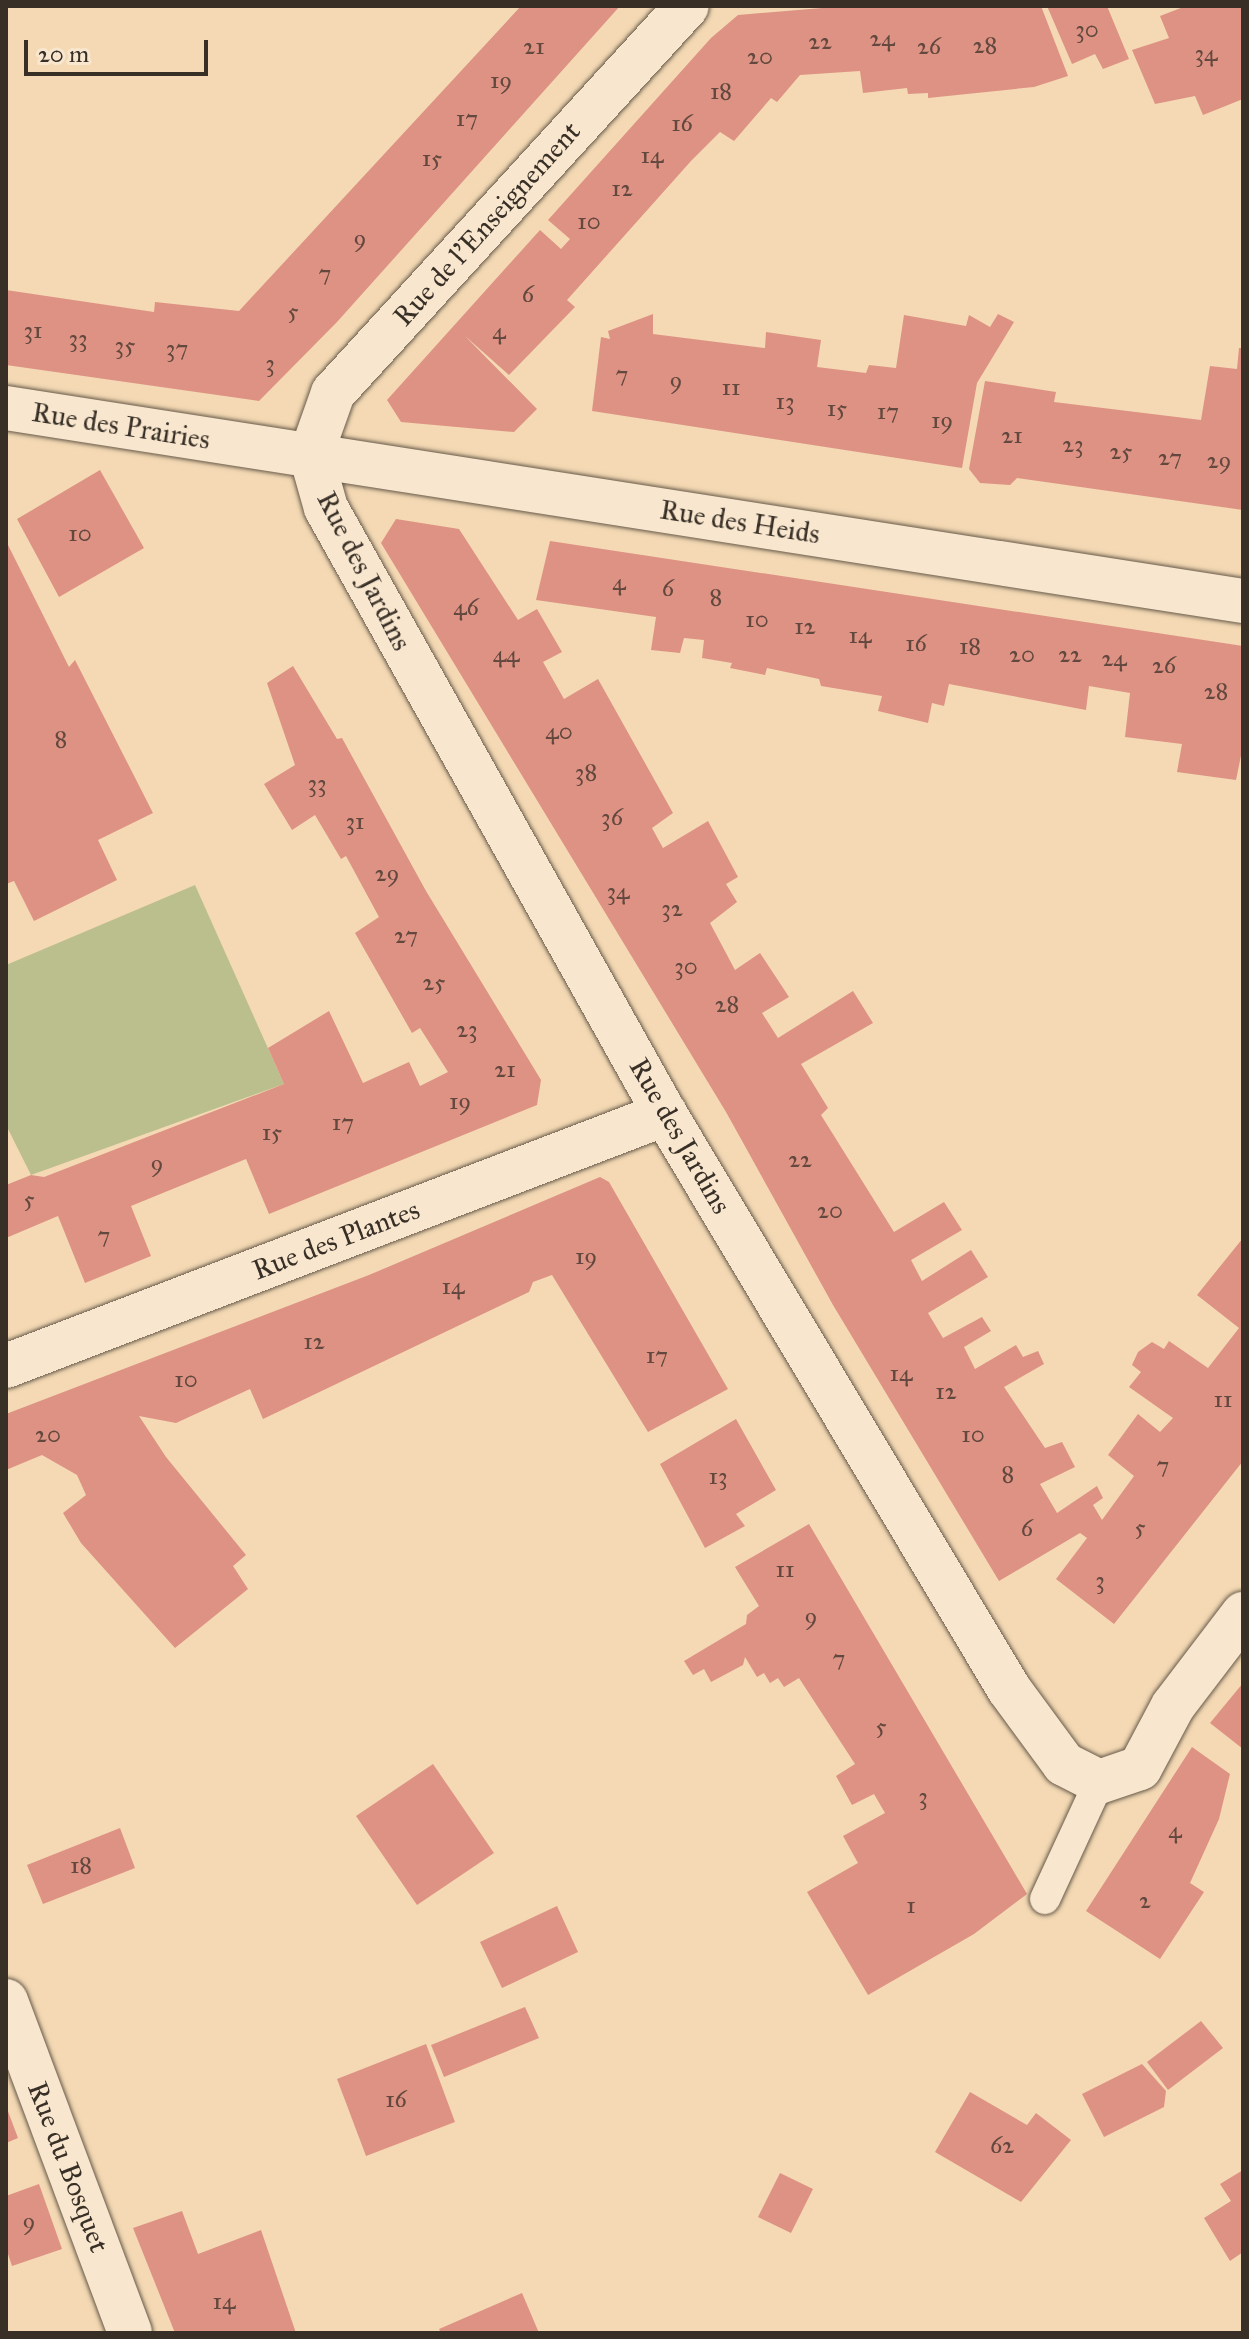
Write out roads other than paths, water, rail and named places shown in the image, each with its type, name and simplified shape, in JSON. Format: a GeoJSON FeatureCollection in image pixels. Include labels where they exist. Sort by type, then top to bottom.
{"type":"FeatureCollection","features":[{"type":"Feature","properties":{"kind":"street","name":"Rue de l'Enseignement"},"geometry":{"type":"LineString","coordinates":[[311,455],[333,393],[687,6]]}},
{"type":"Feature","properties":{"kind":"street","name":"Rue des Prairies"},"geometry":{"type":"LineString","coordinates":[[6,408],[237,445]]}},
{"type":"Feature","properties":{"kind":"street","name":"Rue des Heids"},"geometry":{"type":"LineString","coordinates":[[237,445],[1243,601]]}},
{"type":"Feature","properties":{"kind":"street","name":"Rue des Jardins"},"geometry":{"type":"LineString","coordinates":[[311,455],[326,508],[665,1114],[1009,1689],[1064,1764],[1099,1782]]}},
{"type":"Feature","properties":{"kind":"street","name":"Rue des Plantes"},"geometry":{"type":"LineString","coordinates":[[6,1366],[665,1114]]}},
{"type":"Feature","properties":{"kind":"street"},"geometry":{"type":"LineString","coordinates":[[1099,1782],[1140,1768],[1173,1706],[1243,1614]]}},
{"type":"Feature","properties":{"kind":"street","name":"Rue du Bosquet"},"geometry":{"type":"LineString","coordinates":[[6,2001],[130,2333]]}},
{"type":"Feature","properties":{"kind":"lane"},"geometry":{"type":"LineString","coordinates":[[1045,1899],[1099,1782]]}}]}
